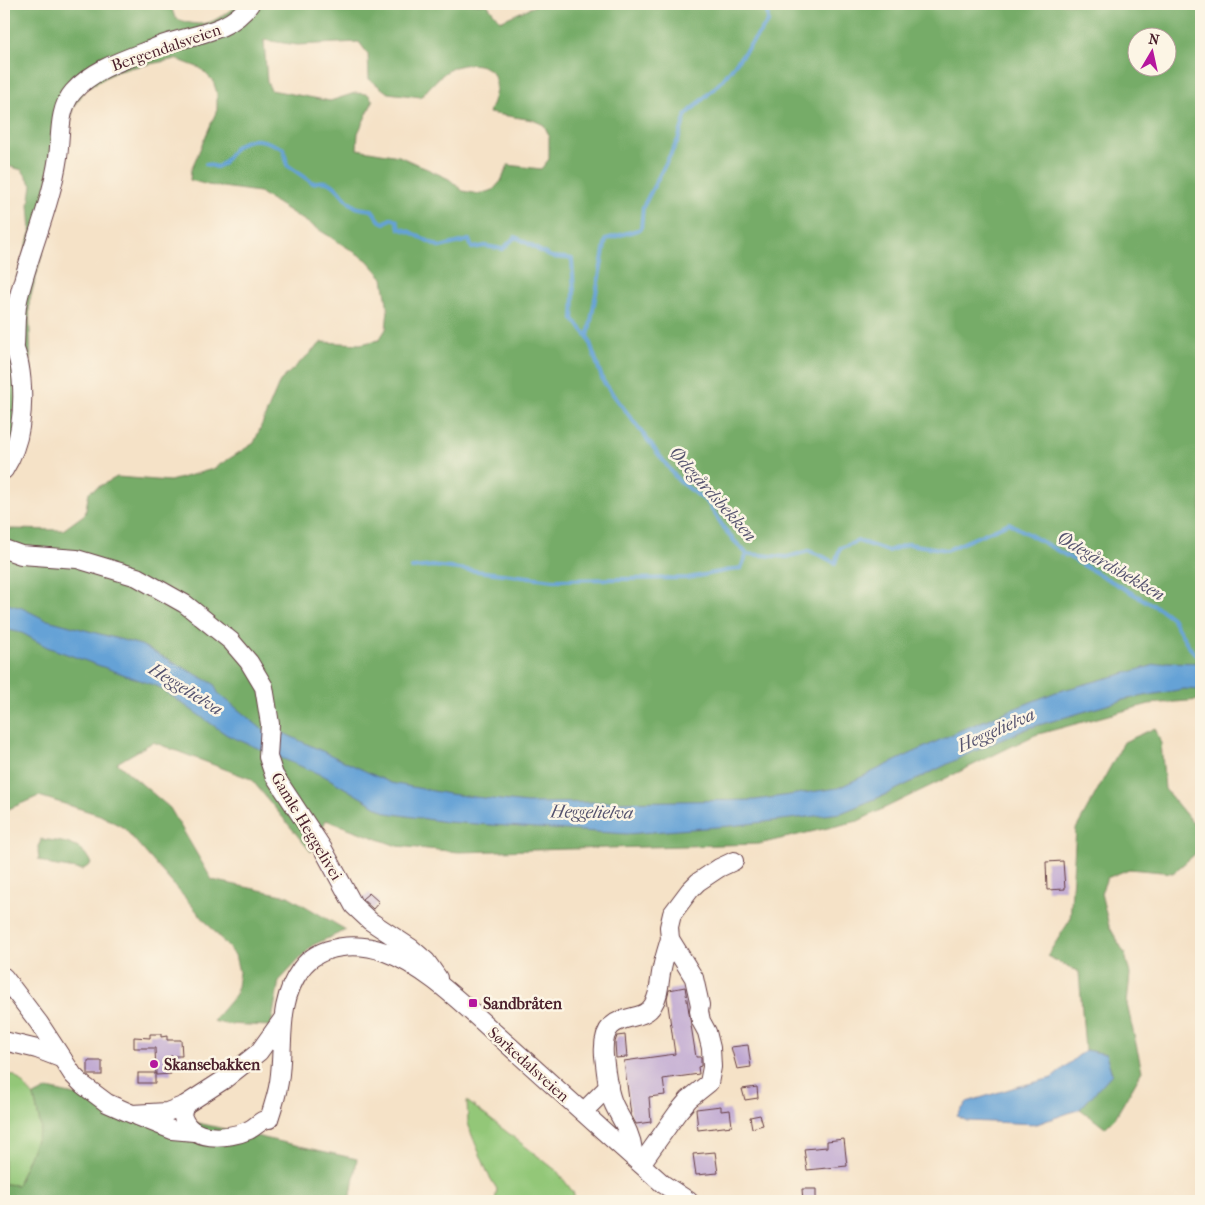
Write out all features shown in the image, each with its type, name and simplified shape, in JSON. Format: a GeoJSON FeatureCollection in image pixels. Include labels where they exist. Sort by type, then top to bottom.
{"type":"FeatureCollection","features":[{"type":"Feature","properties":{"kind":"street","name":"Bergendalsveien"},"geometry":{"type":"LineString","coordinates":[[15,345],[11,304],[53,188],[66,101],[91,76],[104,69],[165,44],[226,26],[242,15],[250,4]]}},
{"type":"Feature","properties":{"kind":"street"},"geometry":{"type":"LineString","coordinates":[[4,330],[15,345],[21,378],[20,426],[13,454],[4,470]]}},
{"type":"Feature","properties":{"kind":"street","name":"Gamle Heggelivei"},"geometry":{"type":"LineString","coordinates":[[4,549],[21,555],[61,557],[95,563],[137,577],[185,604],[231,641],[249,662],[264,687],[270,724],[268,757],[274,776],[290,803],[323,849],[354,906],[370,921],[411,948],[426,961],[445,989]]}},
{"type":"Feature","properties":{"kind":"street"},"geometry":{"type":"LineString","coordinates":[[635,1159],[632,1139],[613,1104],[608,1086],[604,1048],[607,1033],[612,1025],[618,1021],[646,1013],[652,1007],[658,996],[662,968],[670,939],[669,927],[672,914],[687,894],[707,875],[734,861]]}},
{"type":"Feature","properties":{"kind":"street"},"geometry":{"type":"LineString","coordinates":[[635,1159],[689,1099],[709,1082],[712,1067],[711,1048],[707,1032],[701,1021],[694,978],[670,939]]}},
{"type":"Feature","properties":{"kind":"street","name":"Sørkedalsveien"},"geometry":{"type":"LineString","coordinates":[[194,1132],[220,1137],[251,1129],[264,1119],[269,1119],[279,1083],[283,1019],[292,983],[302,967],[318,955],[339,948],[361,946],[384,952],[404,961],[445,989],[662,1184],[690,1201]]}},
{"type":"Feature","properties":{"kind":"street"},"geometry":{"type":"LineString","coordinates":[[4,977],[74,1075],[95,1095],[107,1104],[172,1130],[194,1132]]}},
{"type":"Feature","properties":{"kind":"street"},"geometry":{"type":"LineString","coordinates":[[132,1114],[167,1112],[185,1106],[259,1052],[283,1019]]}},
{"type":"Feature","properties":{"kind":"street"},"geometry":{"type":"LineString","coordinates":[[4,1041],[37,1049],[64,1059]]}},
{"type":"Feature","properties":{"kind":"street"},"geometry":{"type":"LineString","coordinates":[[583,1112],[608,1086]]}},
{"type":"Feature","properties":{"kind":"street"},"geometry":{"type":"LineString","coordinates":[[185,1106],[182,1114],[184,1120],[194,1132]]}},
{"type":"Feature","properties":{"kind":"green space"},"geometry":{"type":"Polygon","coordinates":[[[4,4],[173,4],[172,9],[175,18],[195,24],[203,24],[216,19],[240,4],[487,4],[500,21],[539,4],[1201,4],[1201,700],[1149,704],[1035,735],[858,821],[759,844],[459,852],[397,846],[326,820],[311,852],[251,779],[153,742],[117,763],[170,808],[212,880],[288,896],[346,930],[313,945],[279,981],[271,1026],[225,1024],[213,1021],[236,994],[239,972],[235,955],[124,828],[100,815],[39,796],[4,811],[4,527],[10,529],[63,530],[85,514],[89,492],[117,477],[170,481],[213,469],[254,443],[280,381],[322,342],[360,344],[379,340],[386,329],[388,310],[383,278],[367,260],[259,192],[208,185],[190,180],[191,170],[217,110],[217,93],[213,81],[200,68],[176,59],[119,70],[87,88],[73,107],[61,183],[29,303],[32,396],[26,439],[4,482],[4,402],[9,366],[4,355],[4,300],[13,291],[31,230],[29,205],[32,185],[22,170],[4,165],[4,4]],[[264,40],[267,82],[271,90],[330,101],[355,93],[368,94],[373,101],[358,133],[357,149],[399,156],[449,179],[463,191],[479,194],[493,190],[501,181],[508,165],[541,169],[549,159],[549,136],[544,125],[533,120],[489,113],[495,95],[496,83],[490,70],[484,67],[470,64],[455,67],[437,79],[421,97],[388,93],[369,79],[368,54],[359,42],[297,45],[264,40]]]}},
{"type":"Feature","properties":{"kind":"green space"},"geometry":{"type":"Polygon","coordinates":[[[1155,728],[1161,743],[1165,789],[1201,833],[1201,849],[1173,873],[1129,869],[1107,878],[1101,893],[1109,926],[1125,954],[1130,974],[1127,1004],[1142,1071],[1115,1118],[1105,1128],[1080,1109],[1112,1073],[1105,1054],[1085,1050],[1079,972],[1047,956],[1070,920],[1076,829],[1124,742],[1155,728]]]}},
{"type":"Feature","properties":{"kind":"green space"},"geometry":{"type":"Polygon","coordinates":[[[41,839],[64,842],[77,847],[83,851],[91,864],[82,870],[51,865],[39,860],[38,850],[41,839]]]}},
{"type":"Feature","properties":{"kind":"green space"},"geometry":{"type":"Polygon","coordinates":[[[4,1074],[14,1075],[34,1096],[41,1128],[17,1185],[4,1184],[4,1074]]]}},
{"type":"Feature","properties":{"kind":"green space"},"geometry":{"type":"Polygon","coordinates":[[[48,1089],[357,1159],[350,1201],[4,1201],[4,1184],[17,1185],[41,1128],[34,1096],[48,1089]]]}},
{"type":"Feature","properties":{"kind":"green space"},"geometry":{"type":"Polygon","coordinates":[[[467,1101],[557,1171],[573,1192],[576,1201],[495,1201],[497,1189],[489,1176],[471,1133],[468,1123],[467,1101]]]}},
{"type":"Feature","properties":{"kind":"water","name":"Heggelielva"},"geometry":{"type":"Polygon","coordinates":[[[4,603],[22,608],[44,619],[141,645],[214,684],[218,693],[263,730],[279,731],[391,783],[449,794],[527,803],[755,800],[838,788],[963,729],[1056,692],[1166,662],[1201,663],[1201,690],[1184,689],[1127,699],[1029,728],[966,755],[887,794],[841,813],[730,826],[627,834],[446,822],[387,813],[326,777],[227,735],[159,687],[47,647],[22,633],[4,629],[4,603]]]}},
{"type":"Feature","properties":{"kind":"water"},"geometry":{"type":"Polygon","coordinates":[[[1085,1050],[1106,1054],[1112,1074],[1080,1109],[1037,1124],[967,1121],[957,1116],[967,1102],[1052,1078],[1085,1050]]]}},
{"type":"Feature","properties":{"kind":"building"},"geometry":{"type":"Polygon","coordinates":[[[1063,861],[1065,889],[1047,890],[1046,862],[1063,861]]]}},
{"type":"Feature","properties":{"kind":"building"},"geometry":{"type":"Polygon","coordinates":[[[369,893],[379,902],[373,909],[362,899],[369,893]]]}},
{"type":"Feature","properties":{"kind":"building"},"geometry":{"type":"Polygon","coordinates":[[[685,987],[696,1057],[701,1057],[701,1066],[698,1067],[699,1074],[663,1079],[665,1095],[649,1097],[651,1122],[636,1124],[631,1115],[624,1061],[675,1054],[667,998],[669,990],[685,987]]]}},
{"type":"Feature","properties":{"kind":"building"},"geometry":{"type":"Polygon","coordinates":[[[150,1034],[161,1034],[161,1037],[167,1036],[167,1040],[181,1040],[182,1056],[170,1056],[171,1074],[156,1075],[155,1048],[134,1048],[134,1037],[150,1038],[150,1034]]]}},
{"type":"Feature","properties":{"kind":"building"},"geometry":{"type":"Polygon","coordinates":[[[625,1035],[627,1057],[616,1058],[615,1042],[617,1036],[625,1035]]]}},
{"type":"Feature","properties":{"kind":"building"},"geometry":{"type":"Polygon","coordinates":[[[748,1045],[751,1067],[737,1069],[731,1047],[748,1045]]]}},
{"type":"Feature","properties":{"kind":"building"},"geometry":{"type":"Polygon","coordinates":[[[88,1061],[102,1061],[102,1075],[88,1075],[88,1061]]]}},
{"type":"Feature","properties":{"kind":"building"},"geometry":{"type":"Polygon","coordinates":[[[138,1073],[155,1073],[155,1083],[138,1083],[138,1073]]]}},
{"type":"Feature","properties":{"kind":"building"},"geometry":{"type":"Polygon","coordinates":[[[757,1087],[758,1098],[745,1100],[742,1089],[757,1087]]]}},
{"type":"Feature","properties":{"kind":"building"},"geometry":{"type":"Polygon","coordinates":[[[721,1106],[721,1111],[730,1110],[732,1126],[698,1130],[696,1109],[721,1106]]]}},
{"type":"Feature","properties":{"kind":"building"},"geometry":{"type":"Polygon","coordinates":[[[760,1115],[763,1125],[752,1128],[750,1117],[760,1115]]]}},
{"type":"Feature","properties":{"kind":"building"},"geometry":{"type":"Polygon","coordinates":[[[844,1139],[847,1166],[807,1170],[804,1149],[827,1147],[827,1141],[844,1139]]]}},
{"type":"Feature","properties":{"kind":"building"},"geometry":{"type":"Polygon","coordinates":[[[715,1152],[718,1173],[696,1175],[693,1154],[715,1152]]]}},
{"type":"Feature","properties":{"kind":"building"},"geometry":{"type":"Polygon","coordinates":[[[802,1189],[816,1189],[816,1201],[803,1201],[802,1189]]]}},
{"type":"Feature","properties":{"kind":"waterway"},"geometry":{"type":"LineString","coordinates":[[588,337],[606,239],[641,229],[643,207],[678,140],[686,115],[722,81],[768,22],[767,4]]}},
{"type":"Feature","properties":{"kind":"waterway","name":"Ødegårdsbekken"},"geometry":{"type":"LineString","coordinates":[[206,164],[217,167],[242,143],[254,140],[266,141],[284,149],[287,165],[313,183],[328,182],[338,189],[351,204],[358,208],[372,210],[380,221],[384,223],[392,218],[397,221],[399,228],[440,247],[469,240],[472,248],[485,246],[503,249],[515,237],[552,257],[572,259],[573,319],[588,337],[603,381],[678,480],[707,502],[728,534],[747,554],[787,557],[809,551],[835,563],[840,548],[858,541],[888,551],[908,544],[947,550],[1009,523],[1160,609],[1172,618],[1190,648],[1201,660]]}},
{"type":"Feature","properties":{"kind":"waterway"},"geometry":{"type":"LineString","coordinates":[[412,568],[433,566],[554,580],[688,578],[741,568],[747,554]]}},
{"type":"Feature","properties":{"kind":"place","name":"Sandbråten"},"geometry":{"type":"Point","coordinates":[473,1003]}},
{"type":"Feature","properties":{"kind":"place","name":"Skansebakken"},"geometry":{"type":"Point","coordinates":[154,1064]}}]}
